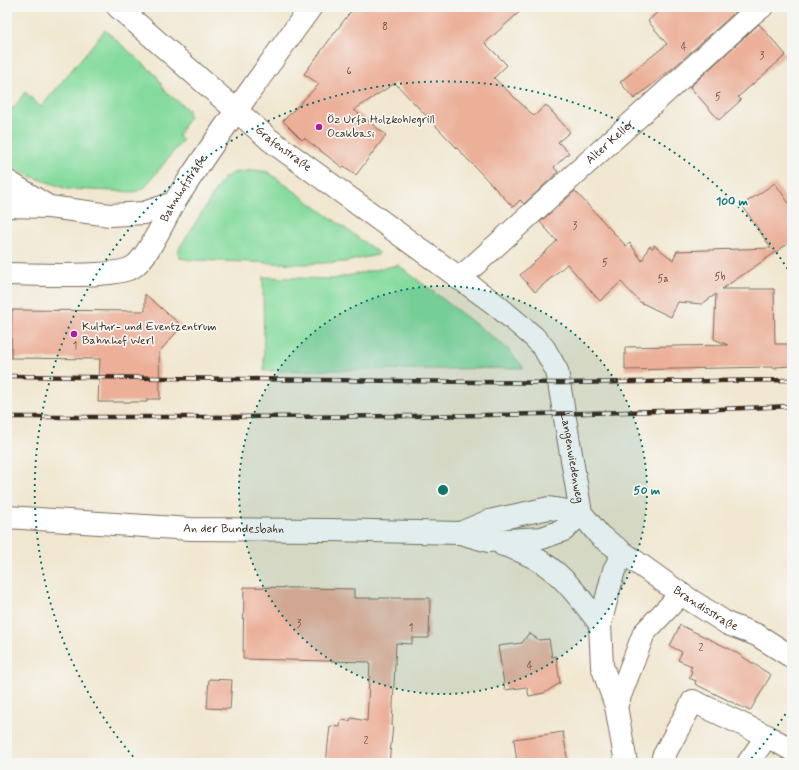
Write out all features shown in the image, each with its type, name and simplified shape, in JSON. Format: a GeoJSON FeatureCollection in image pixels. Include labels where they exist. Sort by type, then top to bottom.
{"type":"FeatureCollection","features":[{"type":"Feature","properties":{"kind":"street","name":"Grafenstraße"},"geometry":{"type":"LineString","coordinates":[[118,7],[270,140],[459,278]]}},
{"type":"Feature","properties":{"kind":"street","name":"Bahnhofstraße"},"geometry":{"type":"LineString","coordinates":[[7,274],[102,274],[118,272],[134,266],[145,253],[174,203],[235,110],[311,7]]}},
{"type":"Feature","properties":{"kind":"street","name":"Alter Keller"},"geometry":{"type":"LineString","coordinates":[[459,278],[753,13],[762,7]]}},
{"type":"Feature","properties":{"kind":"street"},"geometry":{"type":"LineString","coordinates":[[7,181],[49,207]]}},
{"type":"Feature","properties":{"kind":"street"},"geometry":{"type":"LineString","coordinates":[[7,196],[49,207]]}},
{"type":"Feature","properties":{"kind":"street"},"geometry":{"type":"LineString","coordinates":[[7,206],[49,207],[110,215],[144,213],[174,203]]}},
{"type":"Feature","properties":{"kind":"street"},"geometry":{"type":"LineString","coordinates":[[7,215],[49,207]]}},
{"type":"Feature","properties":{"kind":"street","name":"Langenwiedenweg"},"geometry":{"type":"LineString","coordinates":[[459,278],[516,320],[544,348],[552,359],[560,383],[581,513],[600,536],[624,554]]}},
{"type":"Feature","properties":{"kind":"street","name":"An der Bundesbahn"},"geometry":{"type":"LineString","coordinates":[[460,533],[489,521],[549,508],[581,513]]}},
{"type":"Feature","properties":{"kind":"street","name":"An der Bundesbahn"},"geometry":{"type":"LineString","coordinates":[[7,517],[191,529],[460,533],[488,541],[542,538],[564,530],[581,513]]}},
{"type":"Feature","properties":{"kind":"street"},"geometry":{"type":"LineString","coordinates":[[488,541],[523,551],[547,565],[570,585],[600,624]]}},
{"type":"Feature","properties":{"kind":"street"},"geometry":{"type":"LineString","coordinates":[[624,554],[614,570],[600,624],[602,666],[616,706],[626,763]]}},
{"type":"Feature","properties":{"kind":"street","name":"Brandisstraße"},"geometry":{"type":"LineString","coordinates":[[624,554],[681,594],[728,624],[757,635],[792,657]]}},
{"type":"Feature","properties":{"kind":"street"},"geometry":{"type":"LineString","coordinates":[[616,706],[644,633],[681,594]]}},
{"type":"Feature","properties":{"kind":"street"},"geometry":{"type":"LineString","coordinates":[[664,763],[663,757],[693,701],[767,736],[792,750]]}},
{"type":"Feature","properties":{"kind":"street"},"geometry":{"type":"LineString","coordinates":[[748,763],[767,736]]}},
{"type":"Feature","properties":{"kind":"green space"},"geometry":{"type":"Polygon","coordinates":[[[105,30],[157,76],[165,91],[188,110],[189,117],[178,136],[183,140],[144,188],[135,192],[67,189],[22,173],[7,162],[7,105],[13,109],[25,92],[41,107],[105,30]]]}},
{"type":"Feature","properties":{"kind":"green space"},"geometry":{"type":"Polygon","coordinates":[[[255,170],[268,172],[379,253],[377,255],[345,262],[304,264],[192,260],[180,258],[178,253],[180,247],[223,179],[233,173],[255,170]]]}},
{"type":"Feature","properties":{"kind":"green space"},"geometry":{"type":"Polygon","coordinates":[[[398,265],[507,348],[524,368],[264,371],[263,277],[333,279],[398,265]]]}},
{"type":"Feature","properties":{"kind":"building"},"geometry":{"type":"Polygon","coordinates":[[[354,7],[525,7],[485,43],[507,65],[494,78],[534,116],[546,105],[570,132],[558,142],[569,153],[554,167],[558,172],[524,204],[520,200],[513,207],[395,83],[354,110],[386,135],[356,175],[344,166],[343,168],[304,138],[302,140],[283,121],[319,84],[304,74],[354,7]]]}},
{"type":"Feature","properties":{"kind":"building"},"geometry":{"type":"Polygon","coordinates":[[[663,7],[741,7],[673,68],[634,99],[620,82],[667,44],[648,21],[663,7]]]}},
{"type":"Feature","properties":{"kind":"building"},"geometry":{"type":"Polygon","coordinates":[[[759,24],[786,55],[738,97],[741,100],[719,120],[690,87],[759,24]]]}},
{"type":"Feature","properties":{"kind":"building"},"geometry":{"type":"Polygon","coordinates":[[[775,183],[792,208],[792,241],[722,289],[774,289],[775,344],[792,344],[792,366],[776,367],[776,369],[771,367],[625,370],[625,347],[728,345],[714,339],[716,294],[702,304],[678,302],[671,317],[640,302],[621,282],[600,301],[567,264],[535,292],[520,275],[557,241],[540,222],[575,191],[626,246],[630,243],[642,261],[649,246],[653,248],[654,245],[673,260],[677,251],[771,248],[742,205],[775,183]]]}},
{"type":"Feature","properties":{"kind":"building"},"geometry":{"type":"Polygon","coordinates":[[[145,294],[182,326],[159,352],[160,399],[147,399],[147,402],[98,402],[100,359],[11,358],[12,310],[145,311],[145,294]]]}},
{"type":"Feature","properties":{"kind":"building"},"geometry":{"type":"Polygon","coordinates":[[[244,587],[354,589],[354,598],[430,598],[429,638],[412,638],[412,644],[396,643],[393,726],[389,763],[326,763],[330,726],[340,727],[341,720],[350,721],[351,718],[367,721],[370,662],[243,659],[244,587]]]}},
{"type":"Feature","properties":{"kind":"building"},"geometry":{"type":"Polygon","coordinates":[[[680,625],[732,650],[771,675],[750,711],[695,684],[696,681],[689,678],[692,671],[690,670],[692,666],[678,660],[682,652],[670,646],[680,625]]]}},
{"type":"Feature","properties":{"kind":"building"},"geometry":{"type":"Polygon","coordinates":[[[529,633],[539,640],[549,639],[552,657],[556,656],[560,683],[544,693],[529,696],[527,687],[505,690],[498,646],[522,643],[529,633]]]}},
{"type":"Feature","properties":{"kind":"building"},"geometry":{"type":"Polygon","coordinates":[[[209,679],[232,680],[230,709],[207,708],[209,679]]]}},
{"type":"Feature","properties":{"kind":"building"},"geometry":{"type":"Polygon","coordinates":[[[563,732],[568,763],[517,763],[514,739],[563,732]]]}},
{"type":"Feature","properties":{"kind":"railway"},"geometry":{"type":"LineString","coordinates":[[7,376],[560,383],[792,380]]}},
{"type":"Feature","properties":{"kind":"railway"},"geometry":{"type":"LineString","coordinates":[[7,417],[302,417],[498,415],[792,406]]}},
{"type":"Feature","properties":{"kind":"place","name":"Öz Urfa Holzkohlegrill Ocakbasi"},"geometry":{"type":"Point","coordinates":[319,127]}},
{"type":"Feature","properties":{"kind":"place","name":"Kultur- und Eventzentrum Bahnhof Werl"},"geometry":{"type":"Point","coordinates":[74,334]}}]}
